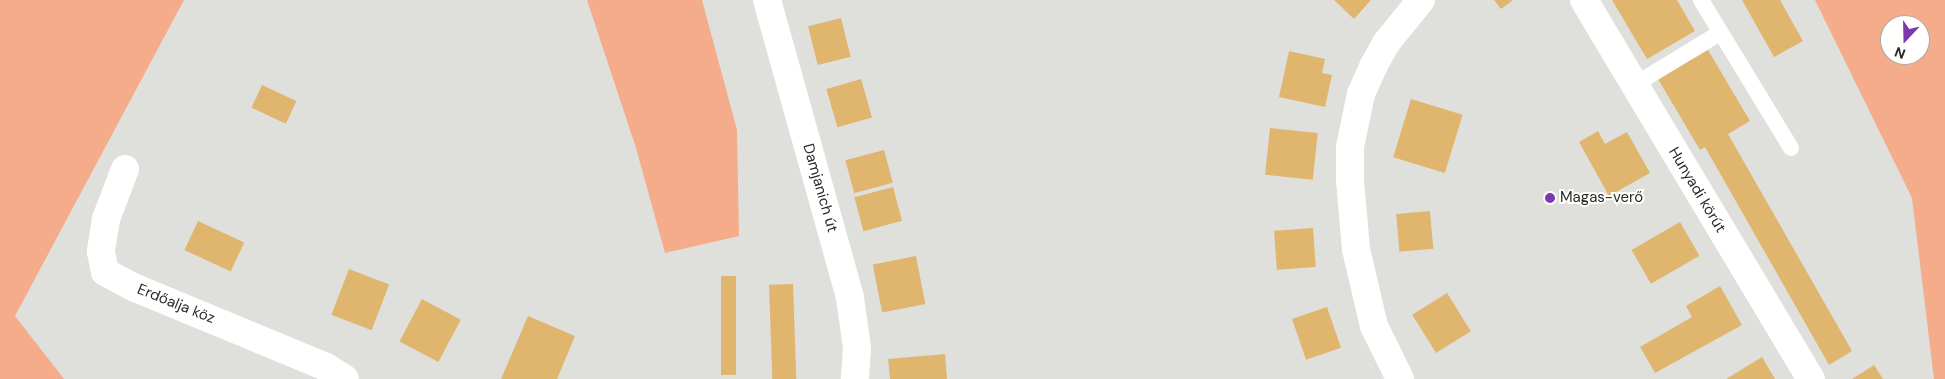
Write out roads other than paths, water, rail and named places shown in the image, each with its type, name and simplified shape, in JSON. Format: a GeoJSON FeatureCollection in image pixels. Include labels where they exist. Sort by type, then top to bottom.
{"type":"FeatureCollection","features":[{"type":"Feature","properties":{"kind":"street","name":"Damjanich út"},"geometry":{"type":"LineString","coordinates":[[767,0],[850,298],[857,348],[855,379]]}},
{"type":"Feature","properties":{"kind":"street"},"geometry":{"type":"LineString","coordinates":[[1400,379],[1374,326],[1356,248],[1350,180],[1350,147],[1361,94],[1374,64],[1387,42],[1421,0]]}},
{"type":"Feature","properties":{"kind":"street","name":"Hunyadi körút"},"geometry":{"type":"LineString","coordinates":[[1584,0],[1811,379]]}},
{"type":"Feature","properties":{"kind":"street","name":"Erdőalja köz"},"geometry":{"type":"LineString","coordinates":[[125,169],[106,219],[100,252],[105,272],[133,287],[326,367],[345,379]]}},
{"type":"Feature","properties":{"kind":"lane"},"geometry":{"type":"LineString","coordinates":[[1701,0],[1791,148]]}},
{"type":"Feature","properties":{"kind":"lane"},"geometry":{"type":"LineString","coordinates":[[1634,85],[1720,32]]}},
{"type":"Feature","properties":{"kind":"place","name":"Magas-verő"},"geometry":{"type":"Point","coordinates":[1550,198]}}]}
